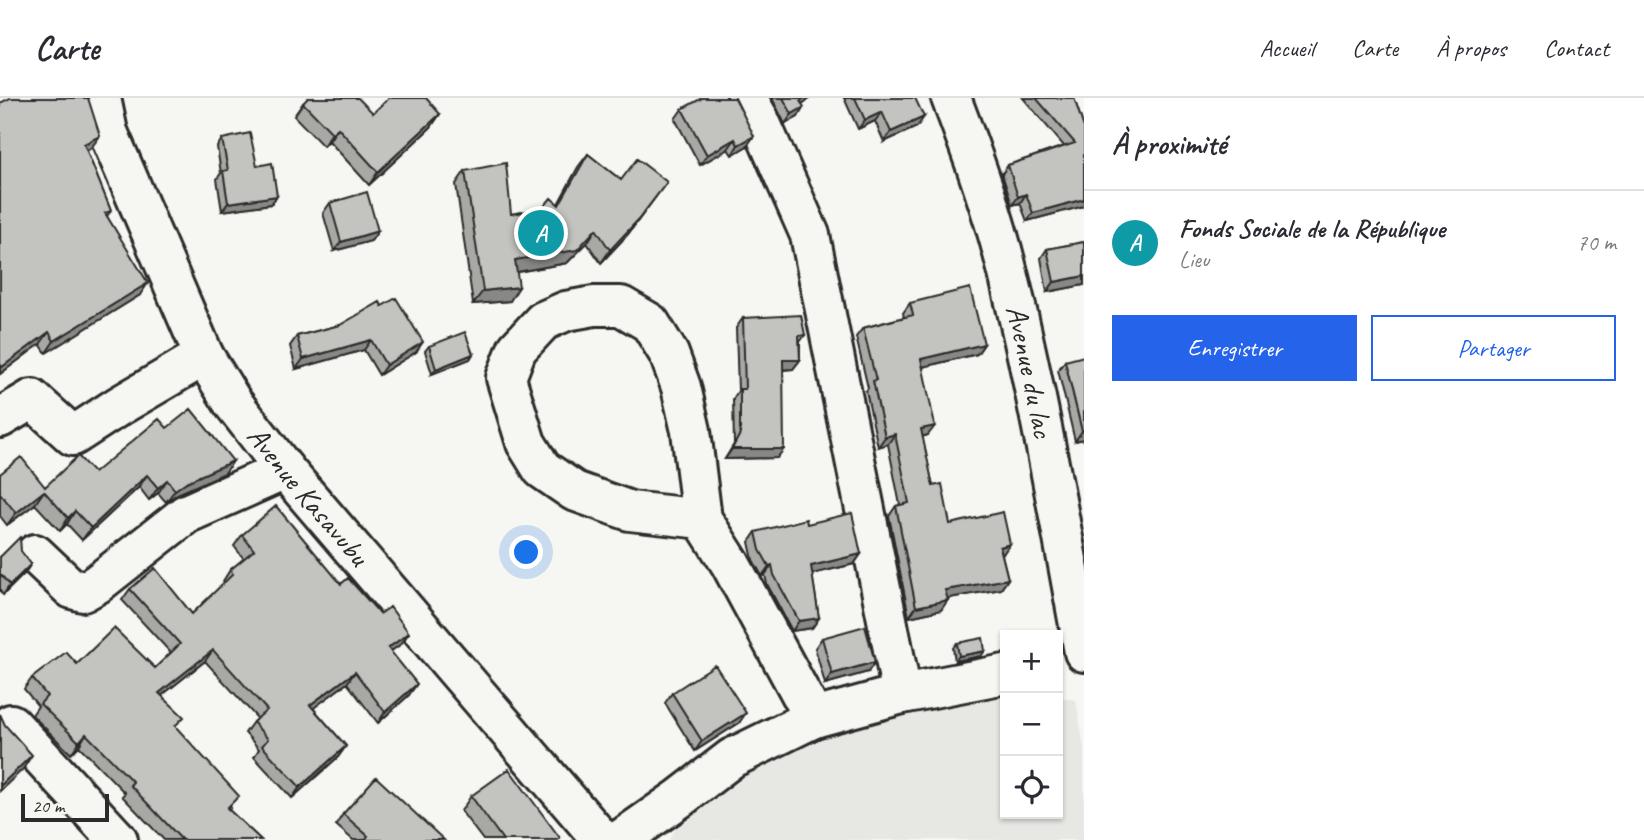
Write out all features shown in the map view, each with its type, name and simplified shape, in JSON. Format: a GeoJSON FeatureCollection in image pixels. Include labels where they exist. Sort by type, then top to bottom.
{"type":"FeatureCollection","features":[{"type":"Feature","properties":{"kind":"street","name":"Avenue Kasavubu"},"geometry":{"type":"LineString","coordinates":[[101,98],[108,132],[204,356],[233,402],[285,470],[602,840]]}},
{"type":"Feature","properties":{"kind":"street"},"geometry":{"type":"LineString","coordinates":[[747,98],[759,119],[810,235],[902,694]]}},
{"type":"Feature","properties":{"kind":"street","name":"Avenue du lac"},"geometry":{"type":"LineString","coordinates":[[951,98],[973,156],[1006,263],[1039,412],[1084,654]]}},
{"type":"Feature","properties":{"kind":"street"},"geometry":{"type":"LineString","coordinates":[[702,519],[630,511],[574,491],[542,469],[526,443],[506,378],[517,349],[543,321],[566,311],[594,306],[621,306],[650,323],[669,354],[681,387],[691,431],[702,519],[730,563],[814,718]]}},
{"type":"Feature","properties":{"kind":"street"},"geometry":{"type":"LineString","coordinates":[[0,418],[32,399],[73,436],[204,356]]}},
{"type":"Feature","properties":{"kind":"street"},"geometry":{"type":"LineString","coordinates":[[35,554],[72,589],[83,592],[186,514],[285,470]]}},
{"type":"Feature","properties":{"kind":"street"},"geometry":{"type":"LineString","coordinates":[[1063,661],[1084,654]]}},
{"type":"Feature","properties":{"kind":"street"},"geometry":{"type":"LineString","coordinates":[[620,840],[680,799],[732,758],[814,718],[902,694],[1000,675]]}},
{"type":"Feature","properties":{"kind":"street"},"geometry":{"type":"LineString","coordinates":[[11,724],[118,840]]}},
{"type":"Feature","properties":{"kind":"shaded area"},"geometry":{"type":"Polygon","coordinates":[[[1000,696],[1000,819],[1063,819],[1063,698],[1076,700],[1084,748],[1084,840],[669,840],[675,830],[749,774],[850,726],[1000,696]]]}},
{"type":"Feature","properties":{"kind":"building"},"geometry":{"type":"Polygon","coordinates":[[[10,98],[88,98],[100,136],[84,144],[111,211],[105,213],[148,283],[54,341],[49,332],[2,367],[0,103],[10,98]]]}},
{"type":"Feature","properties":{"kind":"building"},"geometry":{"type":"Polygon","coordinates":[[[308,98],[358,98],[373,113],[389,98],[426,98],[440,114],[378,172],[338,128],[332,133],[303,103],[308,98]]]}},
{"type":"Feature","properties":{"kind":"building"},"geometry":{"type":"Polygon","coordinates":[[[702,98],[735,98],[754,136],[738,145],[735,139],[707,155],[682,109],[702,98]]]}},
{"type":"Feature","properties":{"kind":"building"},"geometry":{"type":"Polygon","coordinates":[[[783,98],[804,98],[800,101],[804,107],[792,114],[783,98]]]}},
{"type":"Feature","properties":{"kind":"building"},"geometry":{"type":"Polygon","coordinates":[[[855,98],[915,98],[924,117],[891,132],[882,112],[865,120],[855,98]]]}},
{"type":"Feature","properties":{"kind":"building"},"geometry":{"type":"Polygon","coordinates":[[[1036,98],[1074,98],[1084,128],[1084,199],[1033,213],[1026,194],[1018,197],[1008,165],[1075,143],[1036,98]]]}},
{"type":"Feature","properties":{"kind":"building"},"geometry":{"type":"Polygon","coordinates":[[[250,133],[257,166],[272,163],[277,196],[228,203],[223,171],[228,170],[222,139],[250,133]]]}},
{"type":"Feature","properties":{"kind":"building"},"geometry":{"type":"Polygon","coordinates":[[[588,154],[621,180],[637,159],[667,182],[638,220],[610,250],[596,229],[577,250],[515,260],[519,287],[483,291],[465,171],[506,163],[511,214],[542,209],[551,198],[559,205],[588,154]]]}},
{"type":"Feature","properties":{"kind":"building"},"geometry":{"type":"Polygon","coordinates":[[[367,192],[378,231],[341,242],[330,203],[367,192]]]}},
{"type":"Feature","properties":{"kind":"building"},"geometry":{"type":"Polygon","coordinates":[[[1084,242],[1084,276],[1054,282],[1047,249],[1084,242]]]}},
{"type":"Feature","properties":{"kind":"building"},"geometry":{"type":"Polygon","coordinates":[[[970,288],[984,344],[921,359],[935,426],[921,429],[933,486],[942,484],[950,524],[1003,512],[1010,544],[1000,547],[1008,579],[945,590],[948,600],[916,607],[896,506],[909,503],[895,434],[885,437],[873,381],[876,380],[863,328],[913,315],[910,303],[970,288]]]}},
{"type":"Feature","properties":{"kind":"building"},"geometry":{"type":"Polygon","coordinates":[[[396,298],[423,342],[386,365],[371,340],[303,359],[297,336],[340,325],[380,302],[382,306],[396,298]]]}},
{"type":"Feature","properties":{"kind":"building"},"geometry":{"type":"Polygon","coordinates":[[[801,315],[805,335],[799,336],[800,360],[783,360],[784,449],[732,449],[740,434],[740,389],[745,389],[743,318],[801,315]]]}},
{"type":"Feature","properties":{"kind":"building"},"geometry":{"type":"Polygon","coordinates":[[[465,332],[473,354],[436,369],[429,346],[465,332]]]}},
{"type":"Feature","properties":{"kind":"building"},"geometry":{"type":"Polygon","coordinates":[[[1084,356],[1084,431],[1082,431],[1065,361],[1084,356]]]}},
{"type":"Feature","properties":{"kind":"building"},"geometry":{"type":"Polygon","coordinates":[[[191,409],[233,461],[186,482],[175,490],[167,480],[158,488],[147,475],[91,528],[75,511],[68,518],[44,491],[16,513],[0,493],[0,474],[21,457],[45,487],[78,456],[94,473],[159,419],[167,428],[191,409]]]}},
{"type":"Feature","properties":{"kind":"building"},"geometry":{"type":"Polygon","coordinates":[[[276,506],[341,584],[348,578],[380,614],[390,607],[409,633],[388,648],[417,684],[385,712],[355,672],[310,705],[346,746],[300,787],[262,746],[268,739],[253,722],[267,710],[213,650],[159,693],[184,717],[175,726],[239,796],[227,808],[261,840],[182,840],[130,785],[133,782],[86,734],[79,742],[40,704],[47,696],[32,678],[66,652],[77,664],[114,628],[155,668],[180,644],[130,589],[155,568],[192,614],[233,574],[230,570],[254,550],[242,535],[276,506]]]}},
{"type":"Feature","properties":{"kind":"building"},"geometry":{"type":"Polygon","coordinates":[[[852,513],[861,554],[811,566],[819,618],[799,621],[774,575],[772,565],[769,566],[760,550],[756,532],[806,519],[807,524],[852,513]]]}},
{"type":"Feature","properties":{"kind":"building"},"geometry":{"type":"Polygon","coordinates":[[[20,537],[21,551],[31,564],[10,585],[0,574],[0,557],[20,537]]]}},
{"type":"Feature","properties":{"kind":"building"},"geometry":{"type":"Polygon","coordinates":[[[865,626],[875,662],[832,674],[822,638],[865,626]]]}},
{"type":"Feature","properties":{"kind":"building"},"geometry":{"type":"Polygon","coordinates":[[[983,638],[985,651],[959,656],[957,643],[983,638]]]}},
{"type":"Feature","properties":{"kind":"building"},"geometry":{"type":"Polygon","coordinates":[[[715,665],[746,713],[702,741],[672,693],[715,665]]]}},
{"type":"Feature","properties":{"kind":"building"},"geometry":{"type":"Polygon","coordinates":[[[0,714],[5,725],[32,755],[0,786],[0,714]]]}},
{"type":"Feature","properties":{"kind":"building"},"geometry":{"type":"Polygon","coordinates":[[[509,769],[560,838],[503,840],[471,796],[509,769]]]}},
{"type":"Feature","properties":{"kind":"building"},"geometry":{"type":"Polygon","coordinates":[[[376,777],[444,840],[365,840],[368,836],[343,814],[376,777]]]}},
{"type":"Feature","properties":{"kind":"place","name":"Fonds Sociale de la République"},"geometry":{"type":"Point","coordinates":[541,233]}}]}
